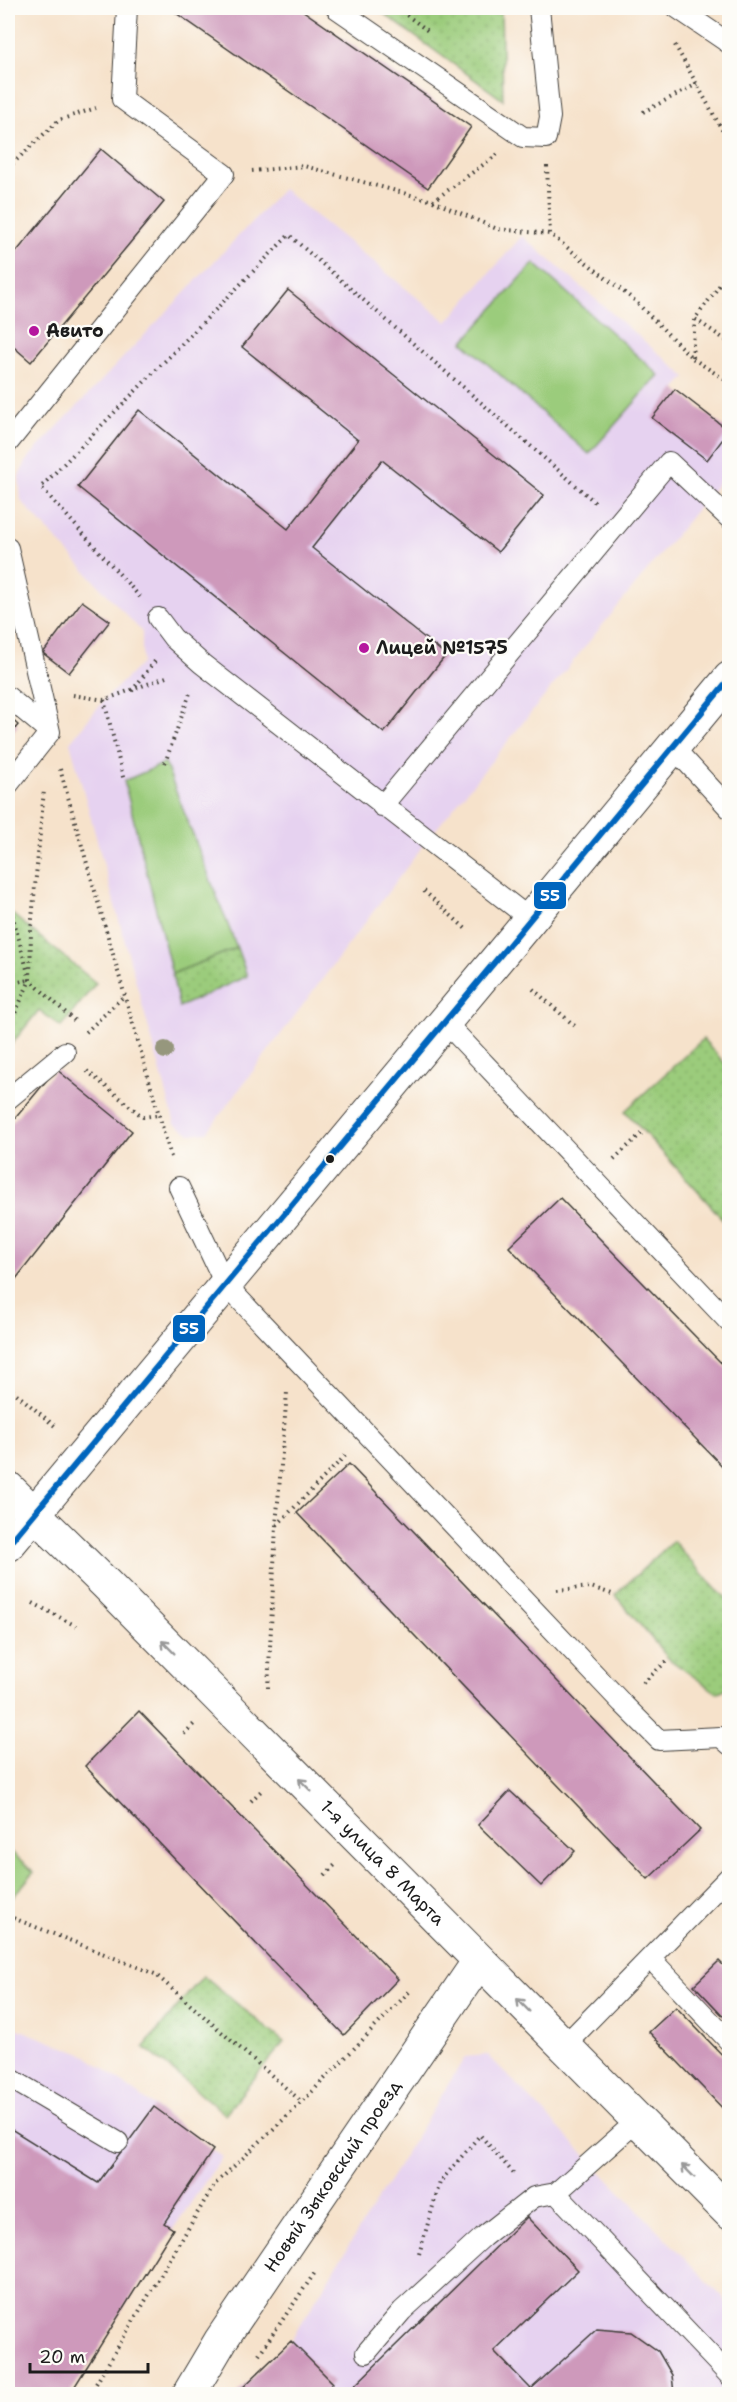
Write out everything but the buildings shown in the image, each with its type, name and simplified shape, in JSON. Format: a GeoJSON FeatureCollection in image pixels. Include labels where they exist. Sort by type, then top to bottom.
{"type":"FeatureCollection","features":[{"type":"Feature","properties":{"kind":"street"},"geometry":{"type":"LineString","coordinates":[[8,1545],[729,678]]}},
{"type":"Feature","properties":{"kind":"street","name":"1-я улица 8 Марта"},"geometry":{"type":"LineString","coordinates":[[8,1488],[729,2213]]}},
{"type":"Feature","properties":{"kind":"street","name":"Новый Зыковский проезд"},"geometry":{"type":"LineString","coordinates":[[189,2394],[221,2340],[480,1961]]}},
{"type":"Feature","properties":{"kind":"lane"},"geometry":{"type":"LineString","coordinates":[[8,443],[224,174],[122,99],[127,8]]}},
{"type":"Feature","properties":{"kind":"lane"},"geometry":{"type":"LineString","coordinates":[[336,8],[523,137],[546,138],[550,117],[539,8]]}},
{"type":"Feature","properties":{"kind":"lane"},"geometry":{"type":"LineString","coordinates":[[677,8],[729,44]]}},
{"type":"Feature","properties":{"kind":"lane"},"geometry":{"type":"LineString","coordinates":[[382,806],[669,462],[729,519]]}},
{"type":"Feature","properties":{"kind":"lane"},"geometry":{"type":"LineString","coordinates":[[8,554],[50,732]]}},
{"type":"Feature","properties":{"kind":"lane"},"geometry":{"type":"LineString","coordinates":[[158,618],[173,638],[201,663],[530,919]]}},
{"type":"Feature","properties":{"kind":"lane"},"geometry":{"type":"LineString","coordinates":[[8,697],[50,732]]}},
{"type":"Feature","properties":{"kind":"lane"},"geometry":{"type":"LineString","coordinates":[[8,785],[50,732]]}},
{"type":"Feature","properties":{"kind":"lane"},"geometry":{"type":"LineString","coordinates":[[672,746],[729,809]]}},
{"type":"Feature","properties":{"kind":"lane"},"geometry":{"type":"LineString","coordinates":[[445,1022],[729,1323]]}},
{"type":"Feature","properties":{"kind":"lane"},"geometry":{"type":"LineString","coordinates":[[8,1099],[65,1052]]}},
{"type":"Feature","properties":{"kind":"lane"},"geometry":{"type":"LineString","coordinates":[[179,1187],[225,1284],[659,1740],[721,1737],[729,1745]]}},
{"type":"Feature","properties":{"kind":"lane"},"geometry":{"type":"LineString","coordinates":[[564,2046],[729,1876]]}},
{"type":"Feature","properties":{"kind":"lane"},"geometry":{"type":"LineString","coordinates":[[650,1958],[729,2042]]}},
{"type":"Feature","properties":{"kind":"lane"},"geometry":{"type":"LineString","coordinates":[[8,2077],[118,2142]]}},
{"type":"Feature","properties":{"kind":"lane"},"geometry":{"type":"LineString","coordinates":[[366,2353],[402,2311],[483,2236],[534,2197],[556,2193],[638,2120]]}},
{"type":"Feature","properties":{"kind":"lane"},"geometry":{"type":"LineString","coordinates":[[556,2193],[729,2376]]}},
{"type":"Feature","properties":{"kind":"path"},"geometry":{"type":"LineString","coordinates":[[670,36],[725,135],[729,162]]}},
{"type":"Feature","properties":{"kind":"path"},"geometry":{"type":"LineString","coordinates":[[643,112],[697,84]]}},
{"type":"Feature","properties":{"kind":"path"},"geometry":{"type":"LineString","coordinates":[[8,168],[59,120],[122,99]]}},
{"type":"Feature","properties":{"kind":"path"},"geometry":{"type":"LineString","coordinates":[[433,201],[523,137]]}},
{"type":"Feature","properties":{"kind":"path"},"geometry":{"type":"LineString","coordinates":[[546,138],[550,234]]}},
{"type":"Feature","properties":{"kind":"path"},"geometry":{"type":"LineString","coordinates":[[224,174],[304,166],[433,201],[497,229],[550,234],[634,300],[692,358],[729,383]]}},
{"type":"Feature","properties":{"kind":"path"},"geometry":{"type":"LineString","coordinates":[[158,618],[41,487],[289,235],[618,523]]}},
{"type":"Feature","properties":{"kind":"path"},"geometry":{"type":"LineString","coordinates":[[692,358],[695,319],[729,271]]}},
{"type":"Feature","properties":{"kind":"path"},"geometry":{"type":"LineString","coordinates":[[695,319],[729,343]]}},
{"type":"Feature","properties":{"kind":"path"},"geometry":{"type":"LineString","coordinates":[[132,691],[173,638]]}},
{"type":"Feature","properties":{"kind":"path"},"geometry":{"type":"LineString","coordinates":[[124,781],[104,700],[201,663]]}},
{"type":"Feature","properties":{"kind":"path"},"geometry":{"type":"LineString","coordinates":[[165,763],[201,663]]}},
{"type":"Feature","properties":{"kind":"path"},"geometry":{"type":"LineString","coordinates":[[8,1029],[30,980],[31,930],[50,732]]}},
{"type":"Feature","properties":{"kind":"path"},"geometry":{"type":"LineString","coordinates":[[50,732],[179,1187]]}},
{"type":"Feature","properties":{"kind":"path"},"geometry":{"type":"LineString","coordinates":[[424,891],[467,930]]}},
{"type":"Feature","properties":{"kind":"path"},"geometry":{"type":"LineString","coordinates":[[8,911],[12,914],[30,980],[86,1032]]}},
{"type":"Feature","properties":{"kind":"path"},"geometry":{"type":"LineString","coordinates":[[8,984],[30,980]]}},
{"type":"Feature","properties":{"kind":"path"},"geometry":{"type":"LineString","coordinates":[[532,988],[577,1028]]}},
{"type":"Feature","properties":{"kind":"path"},"geometry":{"type":"LineString","coordinates":[[125,995],[65,1052],[143,1117],[159,1115]]}},
{"type":"Feature","properties":{"kind":"path"},"geometry":{"type":"LineString","coordinates":[[593,1179],[644,1131]]}},
{"type":"Feature","properties":{"kind":"path"},"geometry":{"type":"LineString","coordinates":[[268,1688],[276,1526],[290,1352]]}},
{"type":"Feature","properties":{"kind":"path"},"geometry":{"type":"LineString","coordinates":[[12,1390],[58,1428]]}},
{"type":"Feature","properties":{"kind":"path"},"geometry":{"type":"LineString","coordinates":[[276,1526],[367,1433]]}},
{"type":"Feature","properties":{"kind":"path"},"geometry":{"type":"LineString","coordinates":[[520,1593],[591,1587],[615,1595]]}},
{"type":"Feature","properties":{"kind":"path"},"geometry":{"type":"LineString","coordinates":[[33,1603],[76,1626]]}},
{"type":"Feature","properties":{"kind":"path"},"geometry":{"type":"LineString","coordinates":[[8,1916],[155,1974],[302,2102]]}},
{"type":"Feature","properties":{"kind":"path"},"geometry":{"type":"LineString","coordinates":[[90,2394],[213,2185],[302,2102],[417,1984]]}},
{"type":"Feature","properties":{"kind":"path"},"geometry":{"type":"LineString","coordinates":[[418,2257],[440,2182],[480,2135],[534,2197]]}},
{"type":"Feature","properties":{"kind":"shaded area","name":"Лицей №1575"},"geometry":{"type":"Polygon","coordinates":[[[283,189],[447,322],[522,236],[686,377],[675,389],[729,432],[729,470],[428,839],[207,1132],[191,1134],[175,1124],[70,742],[104,700],[142,663],[142,632],[21,501],[19,476],[28,458],[283,189]]]}},
{"type":"Feature","properties":{"kind":"shaded area"},"geometry":{"type":"Polygon","coordinates":[[[8,2025],[87,2056],[222,2157],[173,2229],[70,2394],[8,2394],[8,2025]]]}},
{"type":"Feature","properties":{"kind":"shaded area"},"geometry":{"type":"Polygon","coordinates":[[[488,2055],[729,2304],[729,2394],[236,2394],[291,2340],[465,2057],[488,2055]]]}},
{"type":"Feature","properties":{"kind":"green space"},"geometry":{"type":"Polygon","coordinates":[[[376,8],[501,8],[503,100],[376,8]]]}},
{"type":"Feature","properties":{"kind":"green space"},"geometry":{"type":"Polygon","coordinates":[[[534,263],[659,375],[589,454],[463,342],[534,263]]]}},
{"type":"Feature","properties":{"kind":"green space"},"geometry":{"type":"Polygon","coordinates":[[[165,763],[237,948],[172,974],[124,781],[165,763]]]}},
{"type":"Feature","properties":{"kind":"green space"},"geometry":{"type":"Polygon","coordinates":[[[12,914],[96,983],[61,1027],[39,1010],[11,1045],[8,1042],[8,919],[12,914]]]}},
{"type":"Feature","properties":{"kind":"green space"},"geometry":{"type":"Polygon","coordinates":[[[237,948],[247,976],[179,1007],[172,974],[237,948]]]}},
{"type":"Feature","properties":{"kind":"green space"},"geometry":{"type":"Polygon","coordinates":[[[703,1039],[729,1068],[729,1226],[625,1111],[703,1039]]]}},
{"type":"Feature","properties":{"kind":"green space"},"geometry":{"type":"Polygon","coordinates":[[[673,1541],[716,1589],[729,1600],[729,1687],[717,1693],[669,1659],[615,1595],[673,1541]]]}},
{"type":"Feature","properties":{"kind":"green space"},"geometry":{"type":"Polygon","coordinates":[[[8,1849],[34,1872],[8,1903],[8,1849]]]}},
{"type":"Feature","properties":{"kind":"green space"},"geometry":{"type":"Polygon","coordinates":[[[203,1976],[284,2042],[225,2114],[144,2047],[203,1976]]]}},
{"type":"Feature","properties":{"kind":"transit line","name":"55"},"geometry":{"type":"LineString","coordinates":[[8,1545],[730,678]]}},
{"type":"Feature","properties":{"kind":"place","name":"Авито"},"geometry":{"type":"Point","coordinates":[34,331]}},
{"type":"Feature","properties":{"kind":"place","name":"Лицей №1575"},"geometry":{"type":"Point","coordinates":[364,648]}}]}
